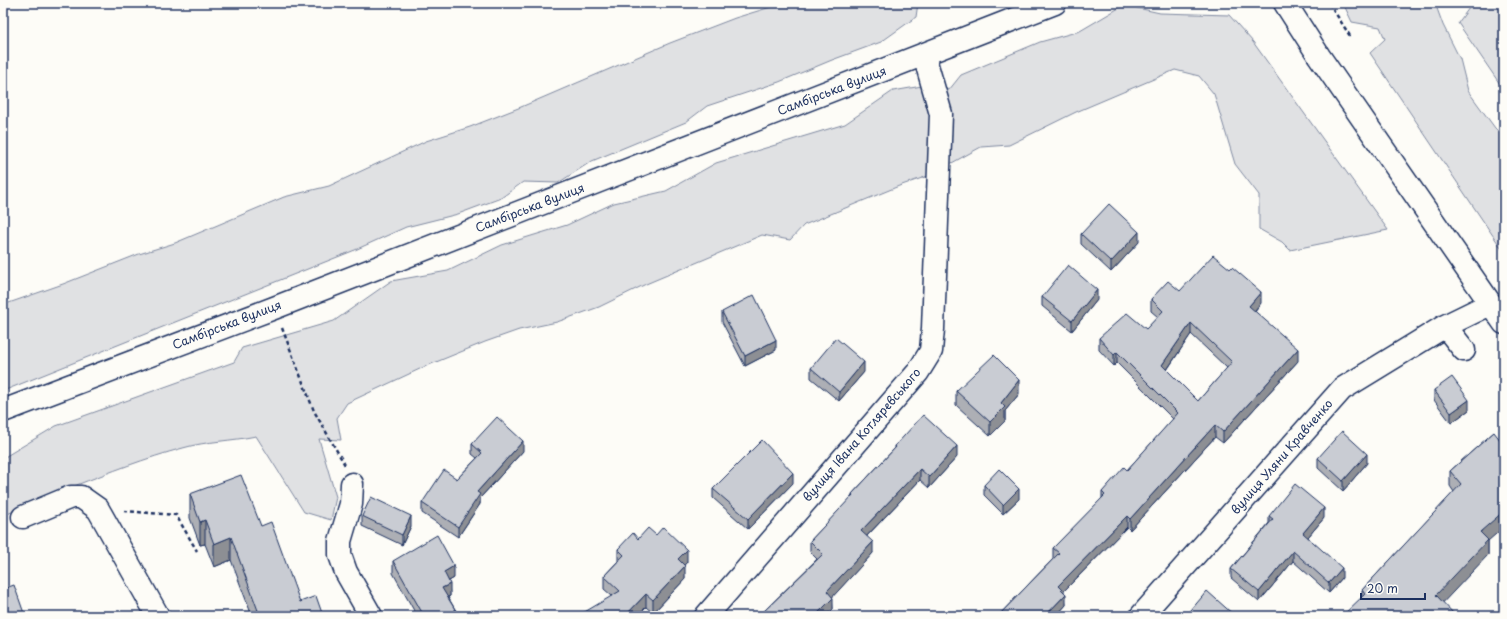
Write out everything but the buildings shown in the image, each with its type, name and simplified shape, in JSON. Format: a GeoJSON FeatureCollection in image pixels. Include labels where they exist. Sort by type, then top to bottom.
{"type":"FeatureCollection","features":[{"type":"Feature","properties":{"kind":"main road","name":"Самбірська вулиця"},"geometry":{"type":"LineString","coordinates":[[3,411],[274,308],[1055,3]]}},
{"type":"Feature","properties":{"kind":"main road"},"geometry":{"type":"LineString","coordinates":[[1291,5],[1319,56],[1504,323]]}},
{"type":"Feature","properties":{"kind":"main road","name":"вулиця Івана Котляревського"},"geometry":{"type":"LineString","coordinates":[[706,616],[918,372],[931,351],[941,114],[924,55]]}},
{"type":"Feature","properties":{"kind":"main road","name":"вулиця Уляни Кравченко"},"geometry":{"type":"LineString","coordinates":[[1141,616],[1342,388],[1445,326],[1490,304]]}},
{"type":"Feature","properties":{"kind":"main road"},"geometry":{"type":"LineString","coordinates":[[1445,326],[1464,350]]}},
{"type":"Feature","properties":{"kind":"main road"},"geometry":{"type":"LineString","coordinates":[[352,484],[351,504],[340,541],[340,555],[346,572],[371,616]]}},
{"type":"Feature","properties":{"kind":"main road"},"geometry":{"type":"LineString","coordinates":[[23,517],[71,497],[81,497],[98,509],[158,616]]}},
{"type":"Feature","properties":{"kind":"path"},"geometry":{"type":"LineString","coordinates":[[1329,3],[1350,36]]}},
{"type":"Feature","properties":{"kind":"path"},"geometry":{"type":"LineString","coordinates":[[274,308],[314,411],[344,464],[352,484]]}},
{"type":"Feature","properties":{"kind":"path"},"geometry":{"type":"LineString","coordinates":[[98,509],[176,515],[197,551]]}},
{"type":"Feature","properties":{"kind":"shaded area"},"geometry":{"type":"Polygon","coordinates":[[[784,3],[918,3],[916,17],[881,42],[779,82],[707,106],[686,122],[592,161],[558,183],[523,182],[501,198],[458,214],[406,227],[355,250],[3,391],[3,305],[63,284],[139,254],[175,243],[284,197],[329,186],[426,141],[470,127],[521,107],[670,43],[735,18],[784,3]]]}},
{"type":"Feature","properties":{"kind":"shaded area"},"geometry":{"type":"Polygon","coordinates":[[[1343,3],[1435,3],[1443,25],[1460,59],[1468,91],[1495,128],[1504,137],[1504,252],[1370,53],[1385,39],[1380,27],[1352,22],[1343,3]]]}},
{"type":"Feature","properties":{"kind":"shaded area"},"geometry":{"type":"Polygon","coordinates":[[[1471,3],[1504,3],[1504,90],[1458,23],[1472,4],[1471,3]]]}},
{"type":"Feature","properties":{"kind":"shaded area"},"geometry":{"type":"Polygon","coordinates":[[[1124,5],[1160,13],[1229,15],[1253,42],[1388,230],[1290,250],[1282,242],[1259,229],[1259,195],[1235,164],[1214,94],[1199,76],[1175,70],[1076,112],[1009,145],[981,147],[928,176],[899,186],[804,225],[790,240],[762,235],[646,284],[599,307],[557,322],[519,330],[485,342],[424,367],[347,403],[337,418],[341,440],[319,439],[336,497],[331,520],[304,512],[256,436],[210,442],[155,456],[74,486],[3,516],[3,458],[56,426],[234,362],[242,348],[334,321],[391,281],[448,271],[502,245],[567,225],[614,203],[666,191],[716,163],[845,124],[893,91],[922,86],[949,90],[961,75],[1040,42],[1080,31],[1124,5]]]}}]}
